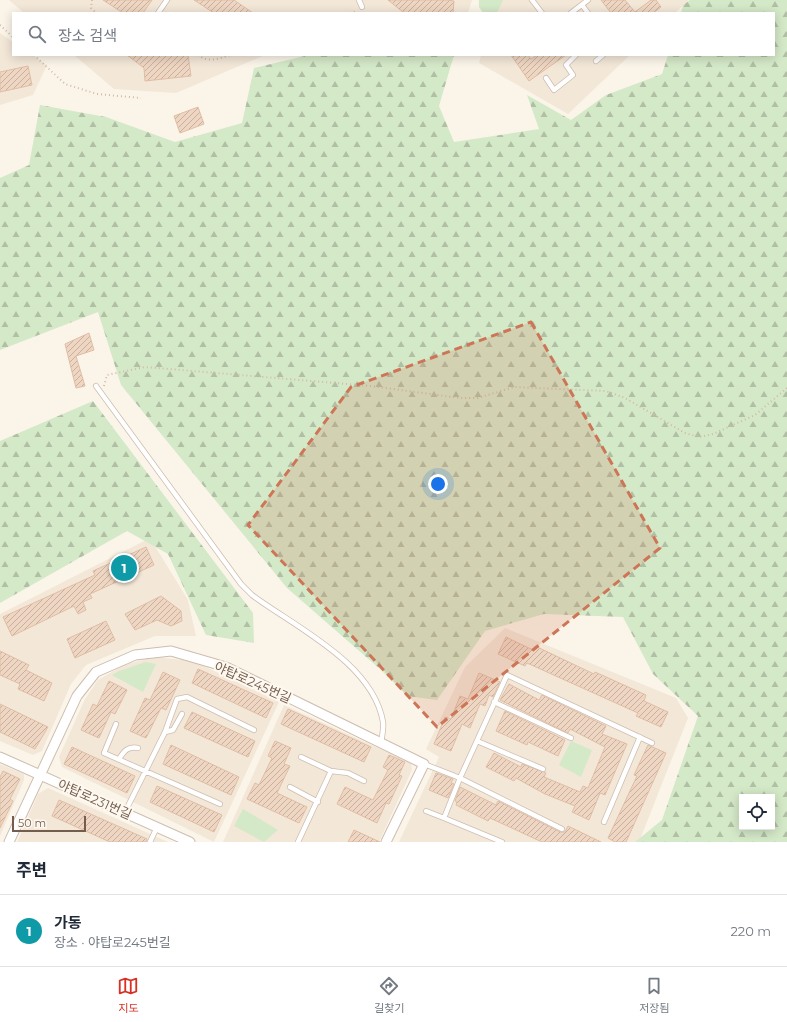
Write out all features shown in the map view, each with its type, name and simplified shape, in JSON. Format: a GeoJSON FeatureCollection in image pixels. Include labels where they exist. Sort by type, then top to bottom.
{"type":"FeatureCollection","features":[{"type":"Feature","properties":{"kind":"street","name":"야탑로245번길"},"geometry":{"type":"LineString","coordinates":[[9,842],[77,696],[96,672],[136,655],[171,651],[226,667],[424,764]]}},
{"type":"Feature","properties":{"kind":"street","name":"야탑로231번길"},"geometry":{"type":"LineString","coordinates":[[0,757],[190,842]]}},
{"type":"Feature","properties":{"kind":"street"},"geometry":{"type":"LineString","coordinates":[[386,842],[424,764]]}},
{"type":"Feature","properties":{"kind":"lane"},"geometry":{"type":"LineString","coordinates":[[159,12],[167,0]]}},
{"type":"Feature","properties":{"kind":"lane"},"geometry":{"type":"LineString","coordinates":[[359,0],[362,7]]}},
{"type":"Feature","properties":{"kind":"lane"},"geometry":{"type":"LineString","coordinates":[[532,0],[541,12]]}},
{"type":"Feature","properties":{"kind":"lane"},"geometry":{"type":"LineString","coordinates":[[572,12],[588,0]]}},
{"type":"Feature","properties":{"kind":"lane"},"geometry":{"type":"LineString","coordinates":[[582,5],[587,12]]}},
{"type":"Feature","properties":{"kind":"lane"},"geometry":{"type":"LineString","coordinates":[[546,78],[554,90],[573,75],[566,65],[575,56]]}},
{"type":"Feature","properties":{"kind":"lane"},"geometry":{"type":"LineString","coordinates":[[596,60],[602,56]]}},
{"type":"Feature","properties":{"kind":"lane"},"geometry":{"type":"LineString","coordinates":[[96,386],[226,566],[246,590],[269,608],[334,653],[352,668],[368,685],[378,703],[384,723],[381,743]]}},
{"type":"Feature","properties":{"kind":"lane"},"geometry":{"type":"LineString","coordinates":[[444,818],[460,778],[507,675],[652,743]]}},
{"type":"Feature","properties":{"kind":"lane"},"geometry":{"type":"LineString","coordinates":[[125,812],[165,732],[177,699],[187,697],[254,730]]}},
{"type":"Feature","properties":{"kind":"lane"},"geometry":{"type":"LineString","coordinates":[[494,702],[571,738]]}},
{"type":"Feature","properties":{"kind":"lane"},"geometry":{"type":"LineString","coordinates":[[165,732],[173,730],[182,714]]}},
{"type":"Feature","properties":{"kind":"lane"},"geometry":{"type":"LineString","coordinates":[[116,724],[104,753],[220,804]]}},
{"type":"Feature","properties":{"kind":"lane"},"geometry":{"type":"LineString","coordinates":[[604,822],[640,737]]}},
{"type":"Feature","properties":{"kind":"lane"},"geometry":{"type":"LineString","coordinates":[[477,741],[543,769]]}},
{"type":"Feature","properties":{"kind":"lane"},"geometry":{"type":"LineString","coordinates":[[119,759],[124,751],[132,747],[138,748]]}},
{"type":"Feature","properties":{"kind":"lane"},"geometry":{"type":"LineString","coordinates":[[300,758],[331,771],[348,773],[364,780]]}},
{"type":"Feature","properties":{"kind":"lane"},"geometry":{"type":"LineString","coordinates":[[424,764],[460,778],[562,829]]}},
{"type":"Feature","properties":{"kind":"lane"},"geometry":{"type":"LineString","coordinates":[[298,842],[318,802],[331,771]]}},
{"type":"Feature","properties":{"kind":"lane"},"geometry":{"type":"LineString","coordinates":[[290,787],[318,802]]}},
{"type":"Feature","properties":{"kind":"lane"},"geometry":{"type":"LineString","coordinates":[[426,811],[502,842]]}},
{"type":"Feature","properties":{"kind":"lane"},"geometry":{"type":"LineString","coordinates":[[150,842],[157,827]]}},
{"type":"Feature","properties":{"kind":"path"},"geometry":{"type":"LineString","coordinates":[[92,0],[91,8],[95,12]]}},
{"type":"Feature","properties":{"kind":"path"},"geometry":{"type":"LineString","coordinates":[[0,25],[12,36]]}},
{"type":"Feature","properties":{"kind":"path"},"geometry":{"type":"LineString","coordinates":[[35,56],[65,84],[97,94],[141,98]]}},
{"type":"Feature","properties":{"kind":"path"},"geometry":{"type":"LineString","coordinates":[[200,56],[204,59],[217,59],[227,56]]}},
{"type":"Feature","properties":{"kind":"path"},"geometry":{"type":"LineString","coordinates":[[101,392],[107,375],[145,367],[371,386],[460,398],[478,398],[514,387],[580,389],[606,391],[625,398],[685,433],[699,437],[713,434],[755,415],[787,388]]}},
{"type":"Feature","properties":{"kind":"highlighted area"},"geometry":{"type":"Polygon","coordinates":[[[531,322],[660,548],[437,727],[248,525],[351,387],[531,322]]]}},
{"type":"Feature","properties":{"kind":"shaded area"},"geometry":{"type":"Polygon","coordinates":[[[9,0],[472,0],[468,12],[23,12],[9,0]]]}},
{"type":"Feature","properties":{"kind":"shaded area"},"geometry":{"type":"Polygon","coordinates":[[[500,0],[689,0],[676,12],[496,12],[500,0]]]}},
{"type":"Feature","properties":{"kind":"shaded area"},"geometry":{"type":"Polygon","coordinates":[[[0,33],[12,41],[12,56],[34,56],[47,65],[33,95],[0,105],[0,33]]]}},
{"type":"Feature","properties":{"kind":"shaded area"},"geometry":{"type":"Polygon","coordinates":[[[75,56],[263,56],[176,93],[114,89],[75,56]]]}},
{"type":"Feature","properties":{"kind":"shaded area"},"geometry":{"type":"Polygon","coordinates":[[[481,56],[629,56],[568,114],[479,63],[481,56]]]}},
{"type":"Feature","properties":{"kind":"shaded area"},"geometry":{"type":"Polygon","coordinates":[[[150,538],[188,600],[196,636],[155,636],[86,665],[71,684],[42,751],[33,755],[0,741],[0,614],[150,538]]]}},
{"type":"Feature","properties":{"kind":"shaded area"},"geometry":{"type":"Polygon","coordinates":[[[505,628],[676,698],[688,718],[639,842],[399,842],[439,757],[426,749],[465,667],[505,628]]]}},
{"type":"Feature","properties":{"kind":"shaded area"},"geometry":{"type":"Polygon","coordinates":[[[154,657],[193,661],[279,702],[214,842],[62,767],[59,757],[85,699],[98,680],[124,665],[154,657]]]}},
{"type":"Feature","properties":{"kind":"shaded area"},"geometry":{"type":"Polygon","coordinates":[[[284,705],[411,763],[412,770],[379,842],[223,842],[284,705]]]}},
{"type":"Feature","properties":{"kind":"shaded area"},"geometry":{"type":"Polygon","coordinates":[[[0,764],[24,774],[24,780],[0,836],[0,764]]]}},
{"type":"Feature","properties":{"kind":"shaded area"},"geometry":{"type":"Polygon","coordinates":[[[48,788],[168,842],[17,842],[38,794],[48,788]]]}},
{"type":"Feature","properties":{"kind":"green space"},"geometry":{"type":"Polygon","coordinates":[[[479,0],[503,0],[497,12],[482,12],[479,7],[479,0]]]}},
{"type":"Feature","properties":{"kind":"green space"},"geometry":{"type":"Polygon","coordinates":[[[690,0],[787,0],[787,842],[635,842],[662,820],[698,716],[653,674],[623,617],[544,614],[485,631],[437,700],[407,696],[381,670],[287,588],[121,385],[98,312],[0,350],[0,178],[29,165],[40,105],[106,117],[175,142],[242,123],[254,68],[305,56],[454,56],[439,106],[454,142],[539,129],[527,95],[571,120],[606,95],[662,74],[668,56],[775,56],[775,12],[681,12],[683,5],[690,0]]]}},
{"type":"Feature","properties":{"kind":"green space"},"geometry":{"type":"Polygon","coordinates":[[[93,401],[253,613],[254,643],[206,635],[168,554],[127,531],[0,603],[0,441],[93,401]]]}},
{"type":"Feature","properties":{"kind":"green space"},"geometry":{"type":"Polygon","coordinates":[[[146,662],[156,664],[143,692],[112,675],[119,671],[146,662]]]}},
{"type":"Feature","properties":{"kind":"green space"},"geometry":{"type":"Polygon","coordinates":[[[571,741],[592,750],[581,777],[559,765],[571,741]]]}},
{"type":"Feature","properties":{"kind":"green space"},"geometry":{"type":"Polygon","coordinates":[[[243,809],[278,830],[264,842],[234,826],[243,809]]]}},
{"type":"Feature","properties":{"kind":"building"},"geometry":{"type":"Polygon","coordinates":[[[103,0],[152,0],[144,12],[121,12],[103,0]]]}},
{"type":"Feature","properties":{"kind":"building"},"geometry":{"type":"Polygon","coordinates":[[[194,0],[234,0],[252,12],[212,12],[194,0]]]}},
{"type":"Feature","properties":{"kind":"building"},"geometry":{"type":"Polygon","coordinates":[[[388,0],[454,1],[453,12],[403,12],[388,0]]]}},
{"type":"Feature","properties":{"kind":"building"},"geometry":{"type":"Polygon","coordinates":[[[601,0],[625,0],[635,12],[610,12],[601,0]]]}},
{"type":"Feature","properties":{"kind":"building"},"geometry":{"type":"Polygon","coordinates":[[[651,0],[656,0],[661,7],[654,12],[635,12],[651,0]]]}},
{"type":"Feature","properties":{"kind":"building"},"geometry":{"type":"Polygon","coordinates":[[[128,56],[188,56],[191,76],[145,81],[144,68],[128,56]]]}},
{"type":"Feature","properties":{"kind":"building"},"geometry":{"type":"Polygon","coordinates":[[[512,56],[529,56],[531,59],[536,56],[565,56],[529,81],[512,56]]]}},
{"type":"Feature","properties":{"kind":"building"},"geometry":{"type":"Polygon","coordinates":[[[28,66],[32,85],[0,92],[0,72],[28,66]]]}},
{"type":"Feature","properties":{"kind":"building"},"geometry":{"type":"Polygon","coordinates":[[[198,107],[204,124],[180,133],[174,116],[198,107]]]}},
{"type":"Feature","properties":{"kind":"building"},"geometry":{"type":"Polygon","coordinates":[[[89,333],[94,350],[76,356],[85,386],[76,388],[65,344],[89,333]]]}},
{"type":"Feature","properties":{"kind":"building"},"geometry":{"type":"Polygon","coordinates":[[[146,547],[154,565],[90,594],[92,598],[83,602],[86,610],[78,614],[74,606],[12,636],[3,617],[95,575],[93,571],[146,547]]]}},
{"type":"Feature","properties":{"kind":"building"},"geometry":{"type":"Polygon","coordinates":[[[161,596],[181,611],[182,621],[171,626],[157,620],[135,630],[125,614],[161,596]]]}},
{"type":"Feature","properties":{"kind":"building"},"geometry":{"type":"Polygon","coordinates":[[[106,621],[115,640],[75,658],[67,639],[106,621]]]}},
{"type":"Feature","properties":{"kind":"building"},"geometry":{"type":"Polygon","coordinates":[[[506,637],[533,650],[535,646],[594,674],[595,672],[646,695],[644,701],[668,712],[661,727],[636,716],[638,713],[527,663],[525,666],[498,654],[506,637]]]}},
{"type":"Feature","properties":{"kind":"building"},"geometry":{"type":"Polygon","coordinates":[[[0,651],[29,665],[26,670],[52,683],[44,701],[18,689],[20,684],[0,675],[0,651]]]}},
{"type":"Feature","properties":{"kind":"building"},"geometry":{"type":"Polygon","coordinates":[[[198,669],[273,703],[266,718],[192,683],[198,669]]]}},
{"type":"Feature","properties":{"kind":"building"},"geometry":{"type":"Polygon","coordinates":[[[163,672],[180,680],[166,710],[161,708],[146,738],[130,731],[145,698],[150,700],[163,672]]]}},
{"type":"Feature","properties":{"kind":"building"},"geometry":{"type":"Polygon","coordinates":[[[479,673],[500,682],[493,697],[489,695],[485,706],[480,704],[470,728],[462,724],[451,751],[434,744],[445,717],[451,719],[460,696],[468,699],[479,673]]]}},
{"type":"Feature","properties":{"kind":"building"},"geometry":{"type":"Polygon","coordinates":[[[109,681],[127,690],[115,714],[111,712],[99,738],[81,730],[93,704],[97,706],[109,681]]]}},
{"type":"Feature","properties":{"kind":"building"},"geometry":{"type":"Polygon","coordinates":[[[509,684],[539,700],[542,695],[606,726],[602,734],[627,744],[605,795],[600,793],[589,820],[572,812],[575,806],[545,794],[516,778],[514,781],[486,767],[494,753],[521,767],[522,764],[544,772],[546,773],[544,777],[580,792],[583,786],[588,788],[605,747],[570,729],[568,733],[500,700],[509,684]]]}},
{"type":"Feature","properties":{"kind":"building"},"geometry":{"type":"Polygon","coordinates":[[[0,704],[48,727],[35,749],[0,732],[0,704]]]}},
{"type":"Feature","properties":{"kind":"building"},"geometry":{"type":"Polygon","coordinates":[[[288,709],[371,747],[364,762],[281,724],[288,709]]]}},
{"type":"Feature","properties":{"kind":"building"},"geometry":{"type":"Polygon","coordinates":[[[505,711],[565,740],[558,756],[528,742],[527,745],[496,731],[505,711]]]}},
{"type":"Feature","properties":{"kind":"building"},"geometry":{"type":"Polygon","coordinates":[[[192,712],[255,741],[248,757],[184,728],[192,712]]]}},
{"type":"Feature","properties":{"kind":"building"},"geometry":{"type":"Polygon","coordinates":[[[275,741],[291,748],[284,764],[290,766],[277,793],[307,807],[299,823],[247,799],[255,783],[259,785],[272,758],[268,756],[275,741]]]}},
{"type":"Feature","properties":{"kind":"building"},"geometry":{"type":"Polygon","coordinates":[[[171,745],[239,777],[231,795],[163,764],[171,745]]]}},
{"type":"Feature","properties":{"kind":"building"},"geometry":{"type":"Polygon","coordinates":[[[648,745],[666,753],[626,842],[615,842],[608,838],[637,776],[634,775],[648,745]]]}},
{"type":"Feature","properties":{"kind":"building"},"geometry":{"type":"Polygon","coordinates":[[[72,747],[135,776],[127,793],[64,764],[72,747]]]}},
{"type":"Feature","properties":{"kind":"building"},"geometry":{"type":"Polygon","coordinates":[[[389,755],[405,762],[399,775],[402,776],[389,804],[386,803],[377,823],[337,804],[345,787],[373,800],[388,770],[383,767],[389,755]]]}},
{"type":"Feature","properties":{"kind":"building"},"geometry":{"type":"Polygon","coordinates":[[[3,771],[20,779],[10,799],[13,801],[0,828],[0,777],[3,771]]]}},
{"type":"Feature","properties":{"kind":"building"},"geometry":{"type":"Polygon","coordinates":[[[436,773],[453,779],[451,783],[454,784],[448,798],[429,790],[436,773]]]}},
{"type":"Feature","properties":{"kind":"building"},"geometry":{"type":"Polygon","coordinates":[[[157,786],[222,815],[214,832],[150,802],[157,786]]]}},
{"type":"Feature","properties":{"kind":"building"},"geometry":{"type":"Polygon","coordinates":[[[460,787],[496,805],[498,801],[560,832],[565,832],[568,826],[601,842],[542,842],[490,818],[488,821],[456,805],[457,802],[455,801],[460,787]]]}},
{"type":"Feature","properties":{"kind":"building"},"geometry":{"type":"Polygon","coordinates":[[[59,800],[147,839],[146,842],[110,842],[52,816],[59,800]]]}},
{"type":"Feature","properties":{"kind":"building"},"geometry":{"type":"Polygon","coordinates":[[[354,830],[380,842],[348,842],[354,830]]]}},
{"type":"Feature","properties":{"kind":"place","name":"가동"},"geometry":{"type":"Point","coordinates":[124,568]}}]}
